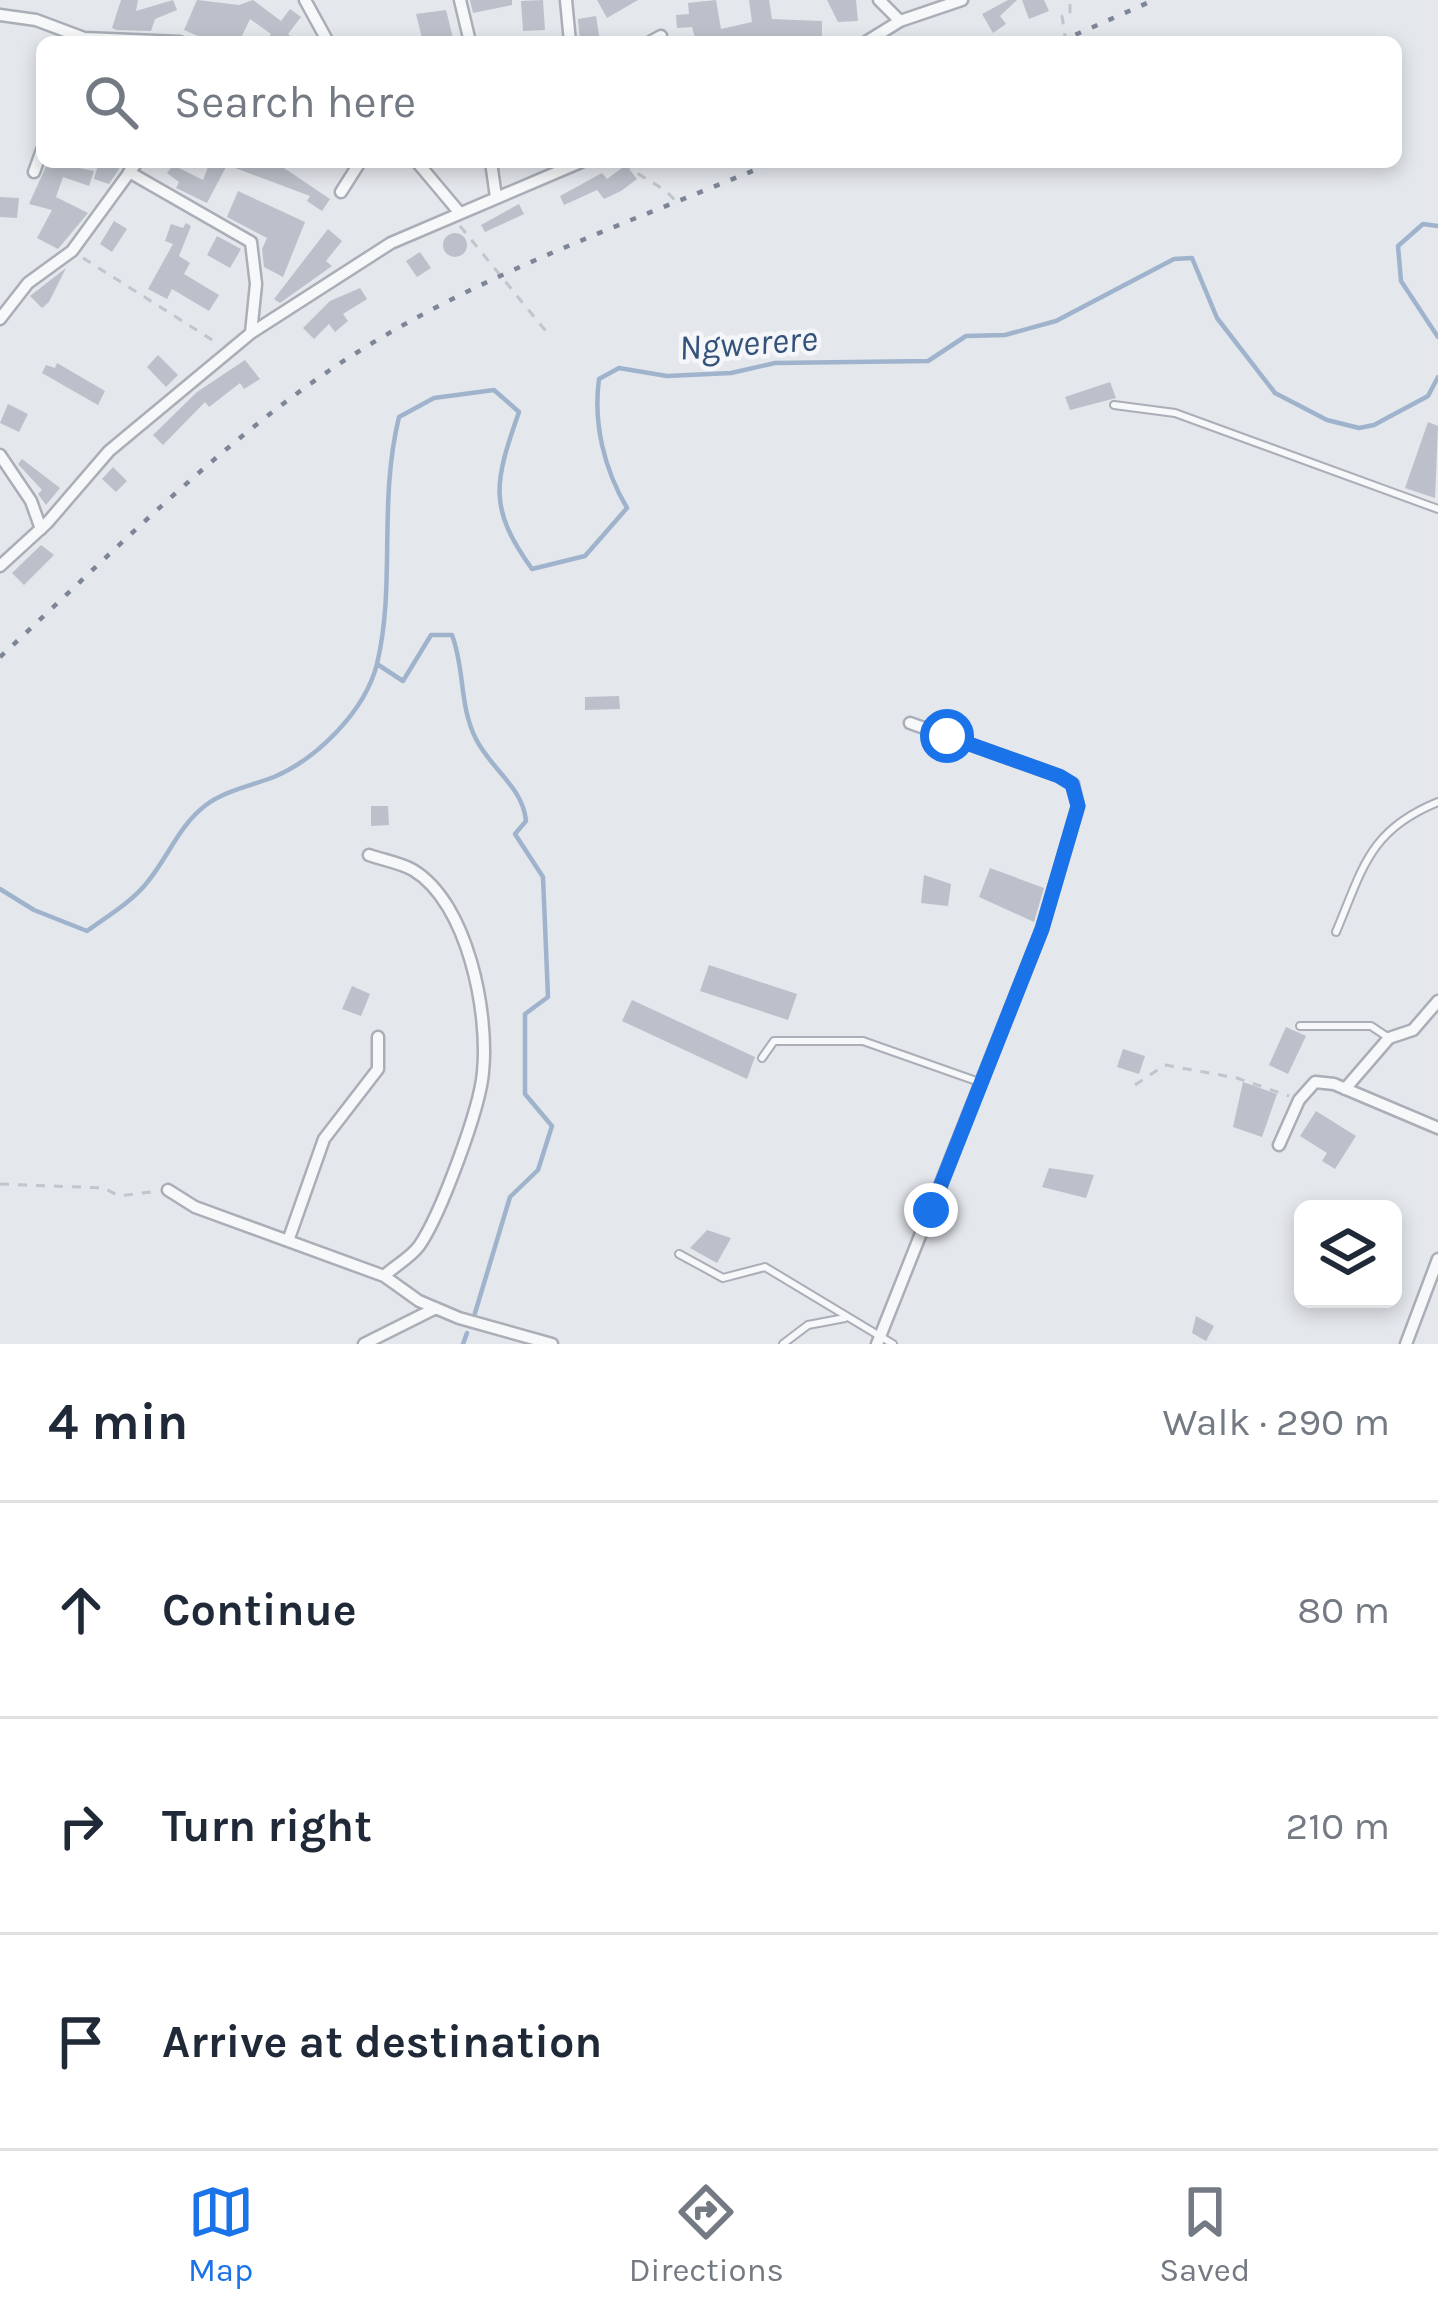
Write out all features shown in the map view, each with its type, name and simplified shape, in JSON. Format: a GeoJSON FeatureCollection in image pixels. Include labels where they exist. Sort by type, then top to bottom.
{"type":"FeatureCollection","features":[{"type":"Feature","properties":{"kind":"street"},"geometry":{"type":"LineString","coordinates":[[305,0],[325,36]]}},
{"type":"Feature","properties":{"kind":"street"},"geometry":{"type":"LineString","coordinates":[[460,0],[469,36]]}},
{"type":"Feature","properties":{"kind":"street"},"geometry":{"type":"LineString","coordinates":[[566,0],[569,36]]}},
{"type":"Feature","properties":{"kind":"street"},"geometry":{"type":"LineString","coordinates":[[879,0],[900,21]]}},
{"type":"Feature","properties":{"kind":"street"},"geometry":{"type":"LineString","coordinates":[[876,36],[900,21],[962,0]]}},
{"type":"Feature","properties":{"kind":"street"},"geometry":{"type":"LineString","coordinates":[[0,15],[36,20],[74,36]]}},
{"type":"Feature","properties":{"kind":"street"},"geometry":{"type":"LineString","coordinates":[[34,172],[36,167]]}},
{"type":"Feature","properties":{"kind":"street"},"geometry":{"type":"LineString","coordinates":[[0,319],[28,283],[72,251],[132,168]]}},
{"type":"Feature","properties":{"kind":"street"},"geometry":{"type":"LineString","coordinates":[[135,168],[251,242],[256,284],[250,333]]}},
{"type":"Feature","properties":{"kind":"street"},"geometry":{"type":"LineString","coordinates":[[341,192],[356,168]]}},
{"type":"Feature","properties":{"kind":"street"},"geometry":{"type":"LineString","coordinates":[[422,168],[456,213]]}},
{"type":"Feature","properties":{"kind":"street"},"geometry":{"type":"LineString","coordinates":[[492,168],[496,197]]}},
{"type":"Feature","properties":{"kind":"street"},"geometry":{"type":"LineString","coordinates":[[0,566],[41,529],[109,451],[250,333],[391,243],[566,168]]}},
{"type":"Feature","properties":{"kind":"street"},"geometry":{"type":"LineString","coordinates":[[0,455],[31,501],[41,529]]}},
{"type":"Feature","properties":{"kind":"street"},"geometry":{"type":"LineString","coordinates":[[879,1341],[1042,929],[1078,806],[1072,784],[1059,776],[910,723]]}},
{"type":"Feature","properties":{"kind":"street"},"geometry":{"type":"LineString","coordinates":[[369,855],[412,870],[440,894],[468,944],[483,1039],[479,1092],[439,1209],[417,1249],[384,1276]]}},
{"type":"Feature","properties":{"kind":"street"},"geometry":{"type":"LineString","coordinates":[[1345,1089],[1389,1037],[1413,1030],[1438,1000]]}},
{"type":"Feature","properties":{"kind":"street"},"geometry":{"type":"LineString","coordinates":[[288,1241],[324,1139],[378,1069],[378,1037]]}},
{"type":"Feature","properties":{"kind":"street"},"geometry":{"type":"LineString","coordinates":[[1279,1145],[1299,1100],[1316,1082],[1345,1089],[1438,1128]]}},
{"type":"Feature","properties":{"kind":"street"},"geometry":{"type":"LineString","coordinates":[[168,1190],[195,1207],[384,1276],[437,1308],[553,1344]]}},
{"type":"Feature","properties":{"kind":"street"},"geometry":{"type":"LineString","coordinates":[[1406,1344],[1438,1259]]}},
{"type":"Feature","properties":{"kind":"street"},"geometry":{"type":"LineString","coordinates":[[364,1344],[437,1308]]}},
{"type":"Feature","properties":{"kind":"lane"},"geometry":{"type":"LineString","coordinates":[[1114,405],[1175,412],[1438,509]]}},
{"type":"Feature","properties":{"kind":"lane"},"geometry":{"type":"LineString","coordinates":[[1336,932],[1376,838],[1406,814],[1438,802]]}},
{"type":"Feature","properties":{"kind":"lane"},"geometry":{"type":"LineString","coordinates":[[1300,1026],[1371,1026],[1389,1037]]}},
{"type":"Feature","properties":{"kind":"lane"},"geometry":{"type":"LineString","coordinates":[[762,1058],[774,1041],[863,1041],[982,1083]]}},
{"type":"Feature","properties":{"kind":"lane"},"geometry":{"type":"LineString","coordinates":[[679,1254],[723,1278],[765,1267],[879,1341],[893,1344]]}},
{"type":"Feature","properties":{"kind":"lane"},"geometry":{"type":"LineString","coordinates":[[783,1344],[808,1325],[849,1318]]}},
{"type":"Feature","properties":{"kind":"path"},"geometry":{"type":"LineString","coordinates":[[1066,36],[1062,16],[1070,15],[1070,0]]}},
{"type":"Feature","properties":{"kind":"path"},"geometry":{"type":"LineString","coordinates":[[630,168],[641,179],[659,183],[676,203]]}},
{"type":"Feature","properties":{"kind":"path"},"geometry":{"type":"LineString","coordinates":[[456,213],[549,335]]}},
{"type":"Feature","properties":{"kind":"path"},"geometry":{"type":"LineString","coordinates":[[72,251],[230,351]]}},
{"type":"Feature","properties":{"kind":"path"},"geometry":{"type":"LineString","coordinates":[[1135,1085],[1165,1065],[1237,1078],[1299,1100]]}},
{"type":"Feature","properties":{"kind":"path"},"geometry":{"type":"LineString","coordinates":[[0,1184],[104,1187],[119,1196],[168,1190]]}},
{"type":"Feature","properties":{"kind":"building"},"geometry":{"type":"Polygon","coordinates":[[[121,0],[138,0],[136,11],[173,0],[177,10],[155,19],[151,31],[117,30],[112,28],[121,0]]]}},
{"type":"Feature","properties":{"kind":"building"},"geometry":{"type":"Polygon","coordinates":[[[197,0],[239,5],[253,0],[281,21],[290,9],[301,17],[290,36],[270,36],[250,19],[242,36],[198,36],[184,30],[197,0]]]}},
{"type":"Feature","properties":{"kind":"building"},"geometry":{"type":"Polygon","coordinates":[[[470,0],[512,0],[512,5],[473,13],[470,0]]]}},
{"type":"Feature","properties":{"kind":"building"},"geometry":{"type":"Polygon","coordinates":[[[543,0],[545,30],[523,31],[521,1],[543,0]]]}},
{"type":"Feature","properties":{"kind":"building"},"geometry":{"type":"Polygon","coordinates":[[[597,0],[638,0],[607,18],[597,0]]]}},
{"type":"Feature","properties":{"kind":"building"},"geometry":{"type":"Polygon","coordinates":[[[716,0],[721,29],[752,22],[749,0],[769,0],[772,19],[822,21],[822,36],[694,36],[692,27],[677,28],[676,15],[689,14],[688,3],[716,0]]]}},
{"type":"Feature","properties":{"kind":"building"},"geometry":{"type":"Polygon","coordinates":[[[827,0],[856,0],[858,21],[838,22],[827,0]]]}},
{"type":"Feature","properties":{"kind":"building"},"geometry":{"type":"Polygon","coordinates":[[[1017,0],[1000,16],[1006,24],[993,33],[982,14],[1017,0]]]}},
{"type":"Feature","properties":{"kind":"building"},"geometry":{"type":"Polygon","coordinates":[[[1022,0],[1044,0],[1049,11],[1029,19],[1022,0]]]}},
{"type":"Feature","properties":{"kind":"building"},"geometry":{"type":"Polygon","coordinates":[[[446,10],[452,36],[422,36],[416,14],[446,10]]]}},
{"type":"Feature","properties":{"kind":"building"},"geometry":{"type":"Polygon","coordinates":[[[596,16],[599,36],[579,36],[578,19],[596,16]]]}},
{"type":"Feature","properties":{"kind":"building"},"geometry":{"type":"Polygon","coordinates":[[[45,168],[94,171],[89,186],[63,177],[56,197],[88,213],[58,249],[37,238],[52,210],[29,204],[45,168]]]}},
{"type":"Feature","properties":{"kind":"building"},"geometry":{"type":"Polygon","coordinates":[[[97,168],[120,168],[109,184],[94,179],[97,168]]]}},
{"type":"Feature","properties":{"kind":"building"},"geometry":{"type":"Polygon","coordinates":[[[179,168],[203,180],[208,168],[225,168],[207,203],[176,188],[179,182],[167,173],[179,168]]]}},
{"type":"Feature","properties":{"kind":"building"},"geometry":{"type":"Polygon","coordinates":[[[235,168],[284,168],[330,199],[322,211],[307,201],[310,196],[235,168]]]}},
{"type":"Feature","properties":{"kind":"building"},"geometry":{"type":"Polygon","coordinates":[[[628,168],[637,179],[604,199],[597,190],[564,205],[560,196],[602,173],[607,179],[628,168]]]}},
{"type":"Feature","properties":{"kind":"building"},"geometry":{"type":"Polygon","coordinates":[[[238,191],[305,222],[283,277],[264,267],[262,249],[267,238],[227,217],[238,191]]]}},
{"type":"Feature","properties":{"kind":"building"},"geometry":{"type":"Polygon","coordinates":[[[0,197],[19,198],[17,218],[0,217],[0,197]]]}},
{"type":"Feature","properties":{"kind":"building"},"geometry":{"type":"Polygon","coordinates":[[[519,204],[524,214],[485,232],[481,225],[519,204]]]}},
{"type":"Feature","properties":{"kind":"building"},"geometry":{"type":"Polygon","coordinates":[[[114,221],[127,229],[112,252],[100,244],[114,221]]]}},
{"type":"Feature","properties":{"kind":"building"},"geometry":{"type":"Polygon","coordinates":[[[186,223],[191,226],[179,256],[190,263],[184,274],[219,295],[209,311],[172,289],[167,299],[148,289],[173,244],[165,241],[171,224],[183,228],[186,223]]]}},
{"type":"Feature","properties":{"kind":"building"},"geometry":{"type":"Polygon","coordinates":[[[328,229],[342,241],[326,261],[332,266],[280,303],[274,299],[328,229]]]}},
{"type":"Feature","properties":{"kind":"building"},"geometry":{"type":"Polygon","coordinates":[[[455,233],[467,245],[455,257],[443,245],[455,233]]]}},
{"type":"Feature","properties":{"kind":"building"},"geometry":{"type":"Polygon","coordinates":[[[217,236],[241,249],[230,268],[207,255],[217,236]]]}},
{"type":"Feature","properties":{"kind":"building"},"geometry":{"type":"Polygon","coordinates":[[[420,252],[431,268],[417,277],[406,261],[420,252]]]}},
{"type":"Feature","properties":{"kind":"building"},"geometry":{"type":"Polygon","coordinates":[[[66,268],[49,302],[42,308],[30,296],[66,268]]]}},
{"type":"Feature","properties":{"kind":"building"},"geometry":{"type":"Polygon","coordinates":[[[360,288],[367,299],[343,314],[348,321],[335,332],[329,324],[314,339],[303,328],[330,301],[360,288]]]}},
{"type":"Feature","properties":{"kind":"building"},"geometry":{"type":"Polygon","coordinates":[[[158,355],[178,375],[166,387],[147,367],[158,355]]]}},
{"type":"Feature","properties":{"kind":"building"},"geometry":{"type":"Polygon","coordinates":[[[245,360],[260,379],[244,389],[240,383],[209,407],[205,402],[163,445],[153,435],[197,392],[245,360]]]}},
{"type":"Feature","properties":{"kind":"building"},"geometry":{"type":"Polygon","coordinates":[[[57,363],[105,391],[98,405],[42,373],[46,365],[55,368],[57,363]]]}},
{"type":"Feature","properties":{"kind":"building"},"geometry":{"type":"Polygon","coordinates":[[[1110,382],[1116,398],[1070,410],[1065,397],[1110,382]]]}},
{"type":"Feature","properties":{"kind":"building"},"geometry":{"type":"Polygon","coordinates":[[[8,404],[28,414],[19,432],[0,423],[8,404]]]}},
{"type":"Feature","properties":{"kind":"building"},"geometry":{"type":"Polygon","coordinates":[[[1428,422],[1438,426],[1435,498],[1405,488],[1428,422]]]}},
{"type":"Feature","properties":{"kind":"building"},"geometry":{"type":"Polygon","coordinates":[[[22,459],[60,488],[46,505],[38,494],[42,490],[18,464],[22,459]]]}},
{"type":"Feature","properties":{"kind":"building"},"geometry":{"type":"Polygon","coordinates":[[[113,467],[127,481],[116,492],[102,479],[113,467]]]}},
{"type":"Feature","properties":{"kind":"building"},"geometry":{"type":"Polygon","coordinates":[[[41,545],[54,555],[24,585],[12,573],[41,545]]]}},
{"type":"Feature","properties":{"kind":"building"},"geometry":{"type":"Polygon","coordinates":[[[619,696],[620,709],[585,710],[585,697],[619,696]]]}},
{"type":"Feature","properties":{"kind":"building"},"geometry":{"type":"Polygon","coordinates":[[[371,806],[388,806],[389,825],[371,826],[371,806]]]}},
{"type":"Feature","properties":{"kind":"building"},"geometry":{"type":"Polygon","coordinates":[[[990,868],[1044,888],[1034,922],[979,897],[990,868]]]}},
{"type":"Feature","properties":{"kind":"building"},"geometry":{"type":"Polygon","coordinates":[[[924,875],[951,884],[948,906],[921,903],[924,875]]]}},
{"type":"Feature","properties":{"kind":"building"},"geometry":{"type":"Polygon","coordinates":[[[709,965],[797,994],[788,1020],[700,991],[709,965]]]}},
{"type":"Feature","properties":{"kind":"building"},"geometry":{"type":"Polygon","coordinates":[[[352,986],[370,994],[361,1016],[342,1009],[352,986]]]}},
{"type":"Feature","properties":{"kind":"building"},"geometry":{"type":"Polygon","coordinates":[[[632,1000],[755,1057],[747,1079],[622,1021],[632,1000]]]}},
{"type":"Feature","properties":{"kind":"building"},"geometry":{"type":"Polygon","coordinates":[[[1286,1027],[1306,1036],[1288,1074],[1269,1065],[1286,1027]]]}},
{"type":"Feature","properties":{"kind":"building"},"geometry":{"type":"Polygon","coordinates":[[[1123,1049],[1145,1056],[1139,1074],[1117,1067],[1123,1049]]]}},
{"type":"Feature","properties":{"kind":"building"},"geometry":{"type":"Polygon","coordinates":[[[1243,1082],[1277,1094],[1262,1137],[1233,1127],[1243,1082]]]}},
{"type":"Feature","properties":{"kind":"building"},"geometry":{"type":"Polygon","coordinates":[[[1316,1111],[1356,1136],[1335,1169],[1322,1161],[1327,1153],[1300,1136],[1316,1111]]]}},
{"type":"Feature","properties":{"kind":"building"},"geometry":{"type":"Polygon","coordinates":[[[1049,1168],[1094,1175],[1086,1198],[1042,1187],[1049,1168]]]}},
{"type":"Feature","properties":{"kind":"building"},"geometry":{"type":"Polygon","coordinates":[[[707,1230],[731,1238],[717,1263],[690,1248],[707,1230]]]}},
{"type":"Feature","properties":{"kind":"building"},"geometry":{"type":"Polygon","coordinates":[[[1196,1316],[1214,1326],[1206,1341],[1192,1333],[1196,1316]]]}},
{"type":"Feature","properties":{"kind":"waterway","name":"Ngwerere"},"geometry":{"type":"LineString","coordinates":[[1438,226],[1423,224],[1398,246],[1401,281],[1438,337]]}},
{"type":"Feature","properties":{"kind":"waterway","name":"Ngwerere"},"geometry":{"type":"LineString","coordinates":[[0,889],[34,910],[87,931],[139,892],[206,805],[291,769],[337,731],[371,682],[383,634],[389,481],[399,417],[434,398],[494,390],[519,412],[504,458],[500,494],[508,529],[532,569],[585,556],[627,508],[606,462],[598,412],[599,379],[619,368],[667,376],[731,373],[775,363],[928,361],[966,336],[1005,335],[1056,321],[1174,259],[1192,258],[1217,318],[1275,393],[1327,420],[1359,428],[1374,425],[1428,396],[1438,377]]}},
{"type":"Feature","properties":{"kind":"waterway"},"geometry":{"type":"LineString","coordinates":[[377,664],[403,681],[431,635],[452,635],[471,726],[482,749],[519,798],[526,821],[515,834],[543,877],[548,997],[525,1014],[525,1094],[552,1126],[538,1170],[510,1197],[475,1313]]}},
{"type":"Feature","properties":{"kind":"waterway"},"geometry":{"type":"LineString","coordinates":[[463,1344],[467,1333]]}},
{"type":"Feature","properties":{"kind":"railway"},"geometry":{"type":"LineString","coordinates":[[1073,36],[1154,0]]}},
{"type":"Feature","properties":{"kind":"railway"},"geometry":{"type":"LineString","coordinates":[[0,657],[201,471],[330,370],[491,280],[759,168]]}},
{"type":"Feature","properties":{"kind":"route"},"geometry":{"type":"LineString","coordinates":[[931,1210],[1042,929],[1078,806],[1072,784],[1059,776],[947,736]]}}]}
